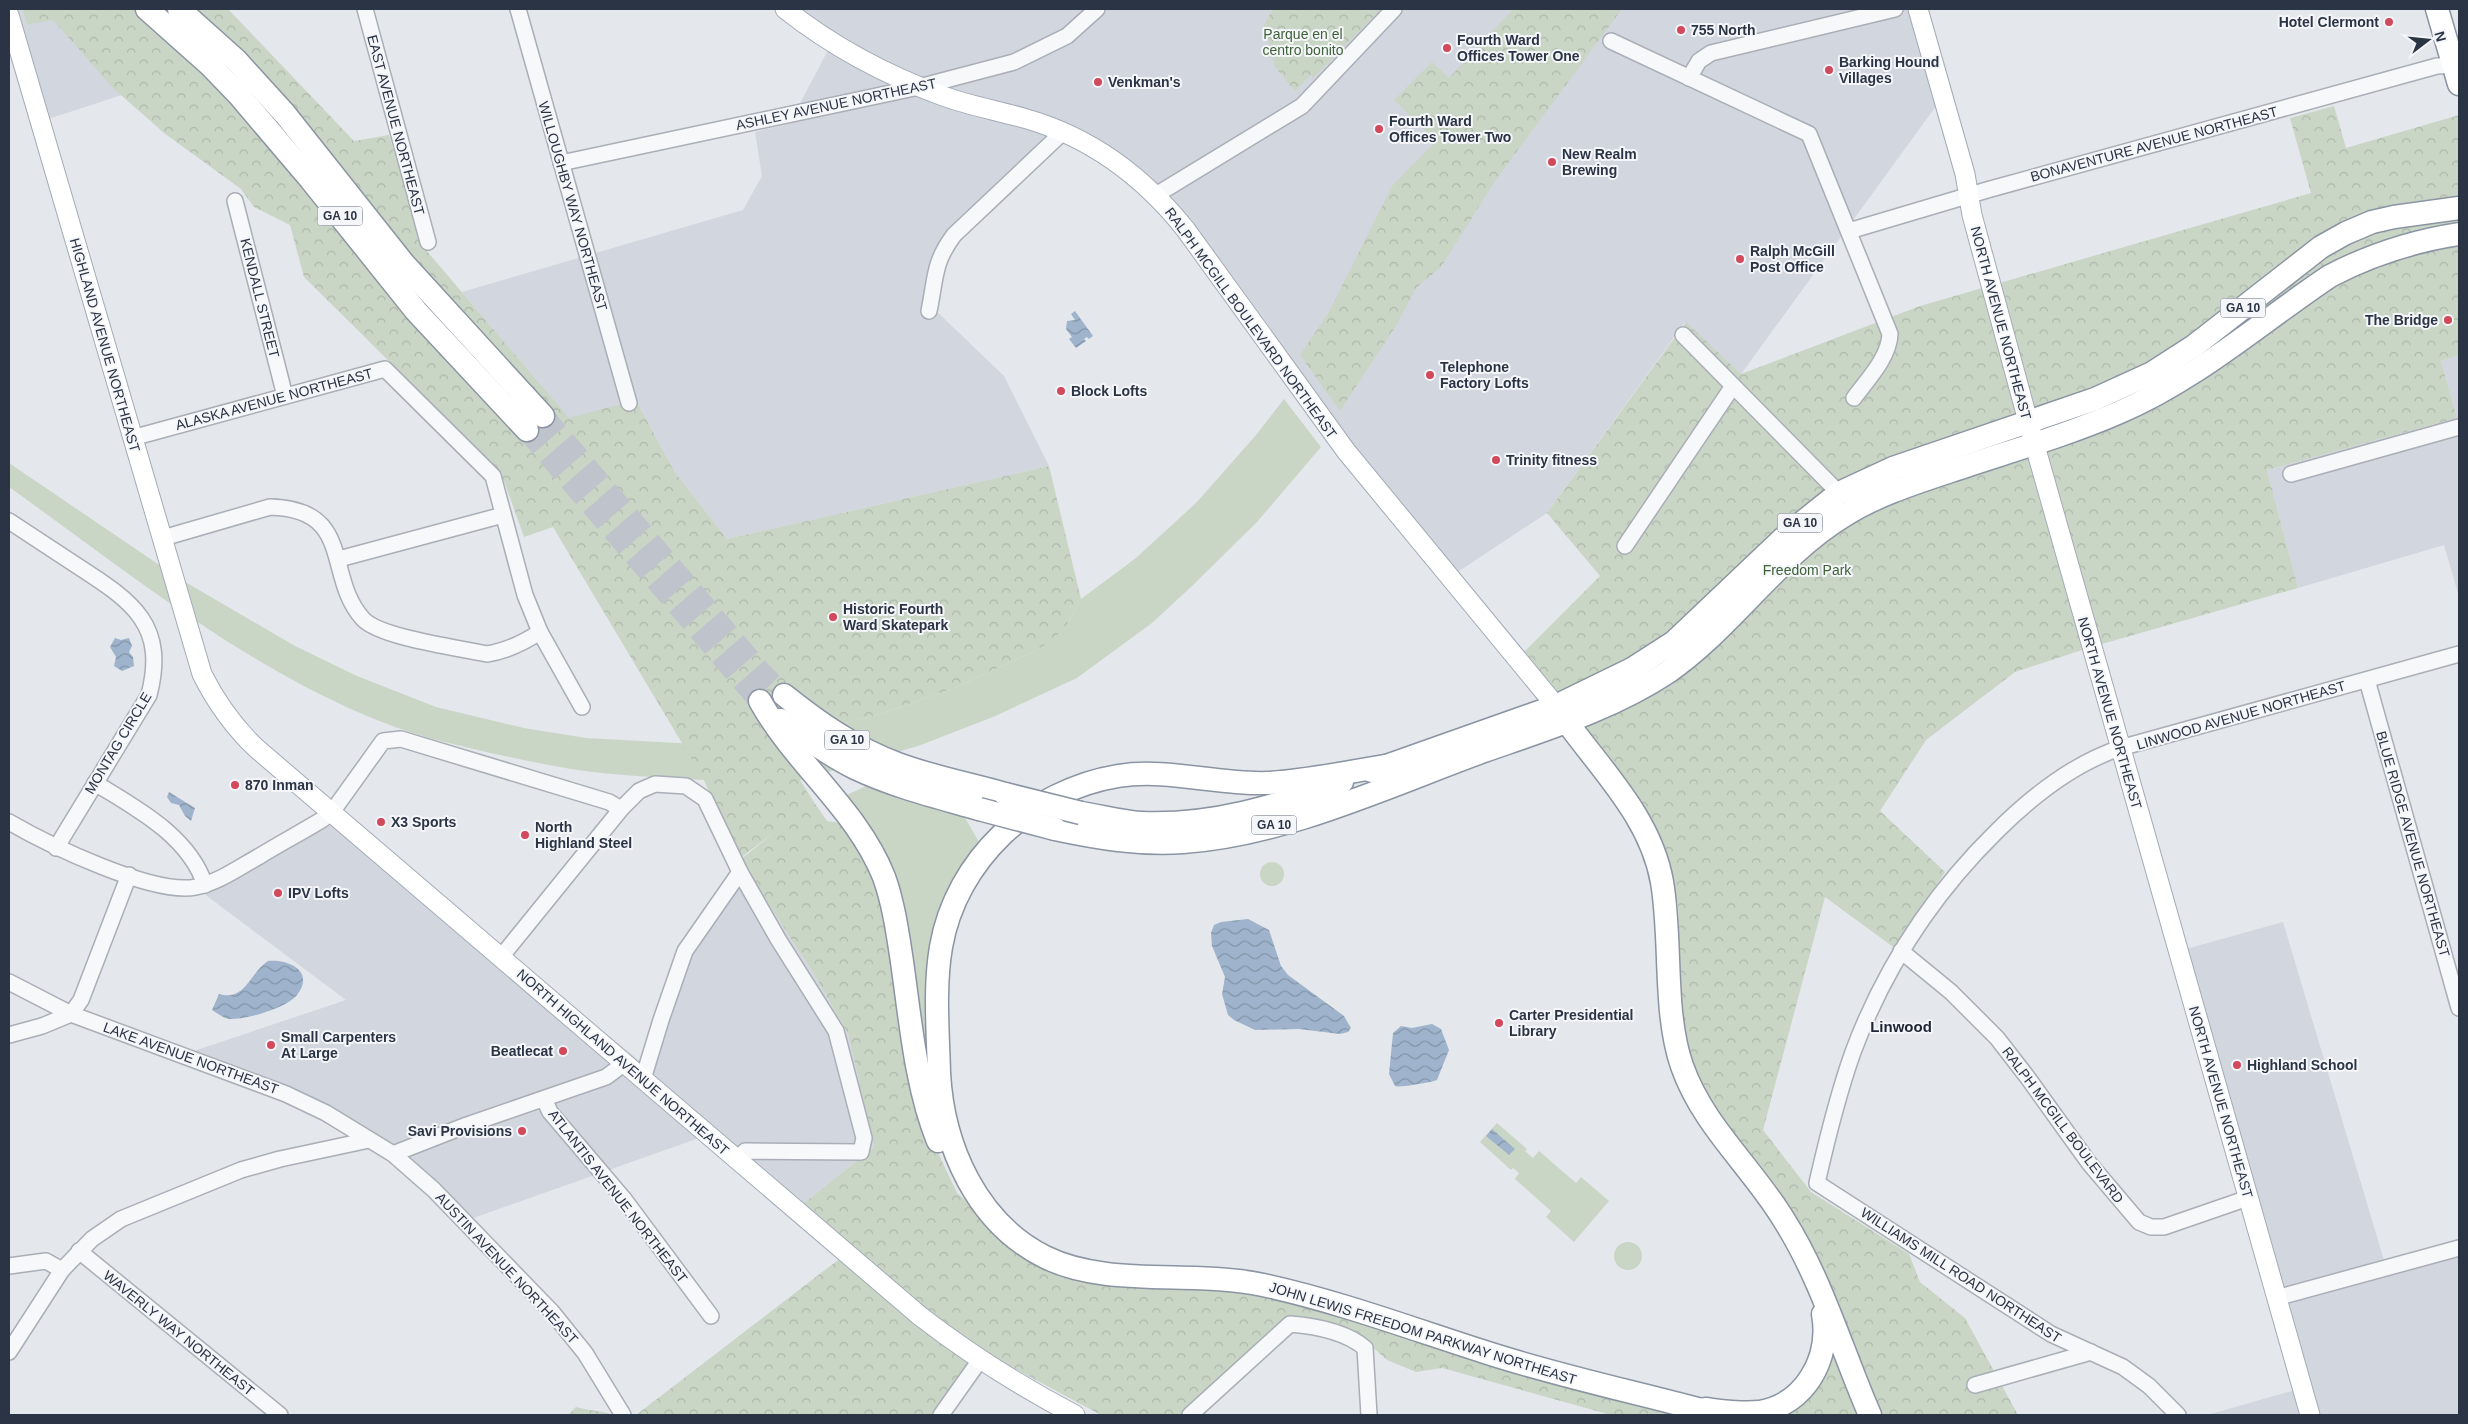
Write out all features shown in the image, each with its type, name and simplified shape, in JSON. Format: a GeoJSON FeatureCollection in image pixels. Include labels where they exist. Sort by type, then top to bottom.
{"type":"FeatureCollection","features":[{"type":"Feature","properties":{"kind":"highway","name":"GA 10"},"geometry":{"type":"LineString","coordinates":[[147,9],[238,94],[311,180],[416,311],[535,423],[404,264],[285,114],[236,60],[179,9]]}},
{"type":"Feature","properties":{"kind":"highway"},"geometry":{"type":"LineString","coordinates":[[2437,9],[2457,71]]}},
{"type":"Feature","properties":{"kind":"highway","name":"GA 10"},"geometry":{"type":"LineString","coordinates":[[990,1214],[975,1200],[952,1171],[932,1126],[921,1080],[890,898],[877,861],[868,843],[841,806],[773,726],[760,701],[803,736],[837,759],[888,782],[979,809],[1100,839],[1182,842],[1246,832],[1332,808],[1561,714],[1632,670],[1674,642],[1788,533],[1839,493],[1893,468],[2095,399],[2135,381],[2172,361],[2194,346],[2321,247],[2346,233],[2372,222],[2457,207]]}},
{"type":"Feature","properties":{"kind":"highway","name":"GA 10"},"geometry":{"type":"LineString","coordinates":[[784,695],[835,733],[870,752],[918,771],[1081,813],[1140,823],[1212,820],[1282,802],[1385,766],[1561,714],[1602,708],[1648,684],[1693,654],[1788,561],[1844,516],[1916,483],[2117,414],[2152,397],[2209,362],[2330,276],[2355,262],[2396,246],[2459,234]]}},
{"type":"Feature","properties":{"kind":"highway"},"geometry":{"type":"LineString","coordinates":[[1561,714],[1629,804],[1649,839],[1662,880],[1675,1040],[1682,1066],[1693,1094],[1727,1145],[1766,1192],[1785,1222],[1809,1268],[1870,1415]]}},
{"type":"Feature","properties":{"kind":"highway"},"geometry":{"type":"LineString","coordinates":[[990,1214],[970,1185],[963,1170],[944,1112],[940,1079],[937,990],[942,942],[948,918],[965,881],[990,847],[1007,829],[1054,797],[1082,785],[1114,777],[1162,774],[1268,783],[1385,766]]}},
{"type":"Feature","properties":{"kind":"highway","name":"JOHN LEWIS FREEDOM PARKWAY NORTHEAST"},"geometry":{"type":"LineString","coordinates":[[990,1214],[1005,1229],[1041,1255],[1088,1272],[1112,1275],[1206,1278],[1267,1286],[1374,1315],[1492,1355],[1606,1387],[1720,1415]]}},
{"type":"Feature","properties":{"kind":"highway"},"geometry":{"type":"LineString","coordinates":[[1694,1408],[1759,1412],[1784,1403],[1804,1386],[1820,1361],[1825,1339],[1822,1313],[1809,1268]]}},
{"type":"Feature","properties":{"kind":"main road","name":"RALPH MCGILL BOULEVARD NORTHEAST"},"geometry":{"type":"LineString","coordinates":[[785,9],[845,51],[894,77],[945,97],[1027,119],[1064,132],[1119,163],[1156,195],[1186,230],[1346,451],[1561,714]]}},
{"type":"Feature","properties":{"kind":"main road","name":"NORTH AVENUE NORTHEAST"},"geometry":{"type":"LineString","coordinates":[[1918,9],[1965,174],[1972,215],[2034,443],[2310,1415]]}},
{"type":"Feature","properties":{"kind":"main road","name":"HIGHLAND AVENUE NORTHEAST"},"geometry":{"type":"LineString","coordinates":[[9,20],[202,674]]}},
{"type":"Feature","properties":{"kind":"main road","name":"NORTH HIGHLAND AVENUE NORTHEAST"},"geometry":{"type":"LineString","coordinates":[[202,674],[215,699],[242,734],[920,1316],[980,1360],[1034,1393],[1076,1415]]}},
{"type":"Feature","properties":{"kind":"street","name":"EAST AVENUE NORTHEAST"},"geometry":{"type":"LineString","coordinates":[[365,9],[428,242]]}},
{"type":"Feature","properties":{"kind":"street","name":"WILLOUGHBY WAY NORTHEAST"},"geometry":{"type":"LineString","coordinates":[[518,9],[629,403]]}},
{"type":"Feature","properties":{"kind":"street","name":"ASHLEY AVENUE NORTHEAST"},"geometry":{"type":"LineString","coordinates":[[561,163],[919,87],[1014,62],[1067,36],[1097,9]]}},
{"type":"Feature","properties":{"kind":"street"},"geometry":{"type":"LineString","coordinates":[[1156,195],[1302,106],[1394,9]]}},
{"type":"Feature","properties":{"kind":"street"},"geometry":{"type":"LineString","coordinates":[[1689,78],[1699,61],[1710,54],[1895,9]]}},
{"type":"Feature","properties":{"kind":"street"},"geometry":{"type":"LineString","coordinates":[[1611,41],[1808,134],[1890,334],[1890,341],[1884,355],[1854,398]]}},
{"type":"Feature","properties":{"kind":"street","name":"BONAVENTURE AVENUE NORTHEAST"},"geometry":{"type":"LineString","coordinates":[[1849,231],[2436,66],[2457,71]]}},
{"type":"Feature","properties":{"kind":"street"},"geometry":{"type":"LineString","coordinates":[[929,311],[935,271],[942,252],[954,235],[1064,132]]}},
{"type":"Feature","properties":{"kind":"street","name":"KENDALL STREET"},"geometry":{"type":"LineString","coordinates":[[235,201],[285,396]]}},
{"type":"Feature","properties":{"kind":"street"},"geometry":{"type":"LineString","coordinates":[[1683,335],[1839,493]]}},
{"type":"Feature","properties":{"kind":"street","name":"ALASKA AVENUE NORTHEAST"},"geometry":{"type":"LineString","coordinates":[[132,438],[385,369],[493,476],[503,515]]}},
{"type":"Feature","properties":{"kind":"street"},"geometry":{"type":"LineString","coordinates":[[1625,546],[1733,386]]}},
{"type":"Feature","properties":{"kind":"street"},"geometry":{"type":"LineString","coordinates":[[2291,474],[2459,427]]}},
{"type":"Feature","properties":{"kind":"street"},"geometry":{"type":"LineString","coordinates":[[163,538],[270,507],[288,507],[305,512],[318,522],[331,538],[350,598],[364,620],[392,634],[487,654],[518,646],[540,632]]}},
{"type":"Feature","properties":{"kind":"street"},"geometry":{"type":"LineString","coordinates":[[339,559],[503,515],[525,595],[540,632],[582,707]]}},
{"type":"Feature","properties":{"kind":"street","name":"MONTAG CIRCLE"},"geometry":{"type":"LineString","coordinates":[[9,521],[118,592],[142,618],[148,630],[154,660],[154,675],[149,695],[56,848]]}},
{"type":"Feature","properties":{"kind":"street","name":"LINWOOD AVENUE NORTHEAST"},"geometry":{"type":"LineString","coordinates":[[1817,1183],[1853,1053],[1875,1001],[1901,952],[1949,882],[2008,820],[2074,769],[2097,756],[2459,654]]}},
{"type":"Feature","properties":{"kind":"street","name":"BLUE RIDGE AVENUE NORTHEAST"},"geometry":{"type":"LineString","coordinates":[[2367,680],[2459,1008]]}},
{"type":"Feature","properties":{"kind":"street"},"geometry":{"type":"LineString","coordinates":[[9,822],[56,848],[129,875],[170,888],[190,888],[205,885],[226,876],[332,812],[383,741],[401,739],[609,802],[622,810]]}},
{"type":"Feature","properties":{"kind":"street"},"geometry":{"type":"LineString","coordinates":[[95,784],[154,821],[178,842],[201,874],[205,885]]}},
{"type":"Feature","properties":{"kind":"street"},"geometry":{"type":"LineString","coordinates":[[501,957],[639,792],[655,784],[686,786],[705,799],[740,872],[778,939],[836,1031],[864,1138],[861,1152],[745,1151],[737,1159]]}},
{"type":"Feature","properties":{"kind":"street"},"geometry":{"type":"LineString","coordinates":[[644,1079],[661,1020],[685,951],[740,872]]}},
{"type":"Feature","properties":{"kind":"street"},"geometry":{"type":"LineString","coordinates":[[9,1035],[42,1026],[71,1014],[81,1000],[129,875]]}},
{"type":"Feature","properties":{"kind":"street","name":"RALPH MCGILL BOULEVARD"},"geometry":{"type":"LineString","coordinates":[[1901,952],[1951,992],[1997,1038],[2089,1163],[2139,1222],[2151,1227],[2164,1227],[2248,1198]]}},
{"type":"Feature","properties":{"kind":"street","name":"LAKE AVENUE NORTHEAST"},"geometry":{"type":"LineString","coordinates":[[9,982],[71,1014],[286,1094],[326,1113],[369,1140]]}},
{"type":"Feature","properties":{"kind":"street"},"geometry":{"type":"LineString","coordinates":[[393,1154],[467,1125],[606,1077],[625,1063]]}},
{"type":"Feature","properties":{"kind":"street","name":"ATLANTIS AVENUE NORTHEAST"},"geometry":{"type":"LineString","coordinates":[[544,1099],[550,1112],[624,1200],[710,1316]]}},
{"type":"Feature","properties":{"kind":"street"},"geometry":{"type":"LineString","coordinates":[[9,1352],[62,1270],[78,1251],[121,1219],[242,1170],[280,1159],[369,1140]]}},
{"type":"Feature","properties":{"kind":"street","name":"AUSTIN AVENUE NORTHEAST"},"geometry":{"type":"LineString","coordinates":[[369,1140],[409,1165],[552,1312],[585,1353],[623,1415]]}},
{"type":"Feature","properties":{"kind":"street","name":"WILLIAMS MILL ROAD NORTHEAST"},"geometry":{"type":"LineString","coordinates":[[1817,1183],[2051,1334],[2106,1358],[2136,1375],[2178,1415]]}},
{"type":"Feature","properties":{"kind":"street"},"geometry":{"type":"LineString","coordinates":[[2276,1298],[2459,1248]]}},
{"type":"Feature","properties":{"kind":"street","name":"WAVERLY WAY NORTHEAST"},"geometry":{"type":"LineString","coordinates":[[78,1251],[280,1415]]}},
{"type":"Feature","properties":{"kind":"street"},"geometry":{"type":"LineString","coordinates":[[9,1266],[46,1261],[62,1270]]}},
{"type":"Feature","properties":{"kind":"street"},"geometry":{"type":"LineString","coordinates":[[1190,1415],[1290,1324],[1330,1330],[1359,1342],[1365,1348],[1369,1415]]}},
{"type":"Feature","properties":{"kind":"street"},"geometry":{"type":"LineString","coordinates":[[1975,1385],[2091,1352]]}},
{"type":"Feature","properties":{"kind":"street"},"geometry":{"type":"LineString","coordinates":[[941,1415],[980,1360]]}},
{"type":"Feature","properties":{"kind":"shaded area"},"geometry":{"type":"Polygon","coordinates":[[[9,9],[22,9],[27,25],[53,19],[128,93],[39,122],[9,9]]]}},
{"type":"Feature","properties":{"kind":"shaded area"},"geometry":{"type":"Polygon","coordinates":[[[794,9],[1912,9],[1942,98],[1741,374],[1685,322],[1547,513],[1450,577],[1154,195],[1064,132],[954,235],[930,305],[1004,376],[1049,466],[727,539],[674,471],[636,400],[569,419],[462,292],[743,210],[762,176],[755,132],[789,124],[834,39],[794,9]]]}},
{"type":"Feature","properties":{"kind":"shaded area"},"geometry":{"type":"Polygon","coordinates":[[[2459,355],[2459,597],[2444,545],[2298,588],[2267,470],[2457,418],[2441,361],[2459,355]]]}},
{"type":"Feature","properties":{"kind":"shaded area"},"geometry":{"type":"Polygon","coordinates":[[[333,807],[502,949],[646,1066],[685,944],[740,860],[814,974],[848,1034],[874,1147],[799,1207],[699,1138],[462,1222],[386,1143],[179,1056],[346,1000],[195,887],[333,807]]]}},
{"type":"Feature","properties":{"kind":"shaded area"},"geometry":{"type":"Polygon","coordinates":[[[2283,922],[2386,1267],[2459,1246],[2459,1415],[2207,1415],[2299,1389],[2179,951],[2283,922]]]}},
{"type":"Feature","properties":{"kind":"green space"},"geometry":{"type":"Polygon","coordinates":[[[22,9],[228,9],[354,141],[389,135],[426,250],[569,418],[636,400],[674,471],[727,539],[1049,466],[1081,599],[1065,628],[1052,640],[1035,651],[952,689],[883,713],[841,724],[758,741],[799,781],[827,821],[847,824],[883,891],[932,1140],[957,1193],[1022,1250],[1291,1298],[1701,1415],[1611,1415],[1442,1368],[1416,1372],[1387,1360],[1360,1336],[1285,1319],[1183,1415],[1101,1415],[984,1352],[941,1415],[636,1415],[851,1250],[799,1207],[874,1147],[848,1034],[814,974],[740,860],[776,831],[740,858],[704,780],[553,527],[524,537],[504,481],[402,374],[304,277],[290,225],[254,207],[241,189],[164,133],[113,88],[53,20],[27,25],[22,9]]]}},
{"type":"Feature","properties":{"kind":"green space","name":"Parque en el centro bonito"},"geometry":{"type":"Polygon","coordinates":[[[1273,9],[1381,9],[1313,78],[1311,75],[1295,91],[1275,67],[1264,25],[1273,9]]]}},
{"type":"Feature","properties":{"kind":"green space"},"geometry":{"type":"Polygon","coordinates":[[[1513,9],[1622,9],[1495,181],[1441,267],[1416,288],[1397,324],[1340,411],[1300,355],[1329,312],[1392,186],[1436,141],[1394,100],[1432,62],[1449,78],[1513,9]]]}},
{"type":"Feature","properties":{"kind":"green space","name":"Freedom Park"},"geometry":{"type":"Polygon","coordinates":[[[2334,106],[2346,148],[2459,115],[2459,355],[2441,361],[2457,418],[2267,470],[2298,588],[2088,648],[2015,672],[1926,740],[1880,811],[1945,872],[1896,949],[1825,897],[1763,1130],[1811,1192],[1909,1254],[1920,1282],[1965,1318],[2018,1415],[1754,1415],[1787,1408],[1832,1335],[1793,1213],[1752,1156],[1739,1145],[1693,1079],[1681,1021],[1678,904],[1662,851],[1511,665],[1600,576],[1547,513],[1686,322],[1741,374],[1920,306],[2311,193],[2290,118],[2334,106]]]}},
{"type":"Feature","properties":{"kind":"green space"},"geometry":{"type":"Polygon","coordinates":[[[1284,399],[1321,447],[1257,522],[1152,623],[1077,678],[993,717],[918,746],[800,780],[814,802],[740,858],[704,780],[609,774],[559,767],[433,739],[376,720],[320,695],[265,665],[211,631],[9,487],[9,463],[180,579],[295,646],[357,676],[436,707],[524,728],[586,738],[696,744],[758,740],[841,724],[883,713],[952,689],[1035,651],[1065,628],[1081,599],[1136,558],[1197,502],[1256,435],[1284,399]]]}},
{"type":"Feature","properties":{"kind":"green space"},"geometry":{"type":"Polygon","coordinates":[[[866,786],[964,816],[983,849],[947,911],[939,1105],[843,797],[866,786]]]}},
{"type":"Feature","properties":{"kind":"green space"},"geometry":{"type":"Polygon","coordinates":[[[1272,862],[1277,863],[1283,869],[1283,879],[1277,885],[1272,886],[1267,885],[1261,879],[1260,874],[1261,869],[1267,863],[1272,862]]]}},
{"type":"Feature","properties":{"kind":"green space"},"geometry":{"type":"Polygon","coordinates":[[[1497,1123],[1527,1149],[1525,1151],[1533,1158],[1539,1151],[1576,1183],[1581,1177],[1609,1201],[1574,1242],[1546,1217],[1551,1211],[1515,1179],[1519,1173],[1513,1168],[1511,1170],[1480,1142],[1497,1123]]]}},
{"type":"Feature","properties":{"kind":"green space"},"geometry":{"type":"Polygon","coordinates":[[[1628,1242],[1638,1246],[1642,1256],[1638,1266],[1628,1270],[1618,1266],[1614,1256],[1618,1246],[1628,1242]]]}},
{"type":"Feature","properties":{"kind":"green space"},"geometry":{"type":"Polygon","coordinates":[[[576,1407],[604,1412],[613,1415],[568,1415],[576,1407]]]}},
{"type":"Feature","properties":{"kind":"water"},"geometry":{"type":"Polygon","coordinates":[[[1075,311],[1093,336],[1089,339],[1087,337],[1084,339],[1086,341],[1076,348],[1069,339],[1072,337],[1066,329],[1067,321],[1075,320],[1071,314],[1075,311]]]}},
{"type":"Feature","properties":{"kind":"water"},"geometry":{"type":"Polygon","coordinates":[[[115,638],[121,640],[129,638],[132,646],[129,652],[133,657],[134,666],[122,671],[114,666],[116,657],[110,647],[115,638]]]}},
{"type":"Feature","properties":{"kind":"water"},"geometry":{"type":"Polygon","coordinates":[[[169,792],[195,808],[191,821],[185,816],[179,805],[171,803],[167,797],[169,792]]]}},
{"type":"Feature","properties":{"kind":"water"},"geometry":{"type":"Polygon","coordinates":[[[1248,919],[1269,930],[1281,966],[1288,975],[1344,1016],[1351,1028],[1348,1032],[1340,1034],[1299,1029],[1255,1030],[1228,1015],[1222,994],[1225,977],[1212,946],[1211,933],[1214,925],[1221,922],[1248,919]]]}},
{"type":"Feature","properties":{"kind":"water"},"geometry":{"type":"Polygon","coordinates":[[[268,961],[284,962],[292,965],[302,974],[302,987],[292,1000],[275,1009],[236,1019],[222,1017],[212,1010],[219,994],[236,994],[242,990],[268,961]]]}},
{"type":"Feature","properties":{"kind":"water"},"geometry":{"type":"Polygon","coordinates":[[[1432,1024],[1441,1029],[1449,1050],[1437,1080],[1409,1086],[1395,1086],[1389,1074],[1393,1033],[1401,1026],[1412,1028],[1432,1024]]]}},
{"type":"Feature","properties":{"kind":"water"},"geometry":{"type":"Polygon","coordinates":[[[1492,1129],[1515,1149],[1509,1155],[1486,1136],[1492,1129]]]}},
{"type":"Feature","properties":{"kind":"tunnel"},"geometry":{"type":"LineString","coordinates":[[543,416],[762,674],[784,695]]}},
{"type":"Feature","properties":{"kind":"tunnel"},"geometry":{"type":"LineString","coordinates":[[527,430],[760,701]]}},
{"type":"Feature","properties":{"kind":"place","name":"Hotel Clermont"},"geometry":{"type":"Point","coordinates":[2389,22]}},
{"type":"Feature","properties":{"kind":"place","name":"755 North"},"geometry":{"type":"Point","coordinates":[1681,30]}},
{"type":"Feature","properties":{"kind":"place","name":"Fourth Ward Offices Tower One"},"geometry":{"type":"Point","coordinates":[1447,48]}},
{"type":"Feature","properties":{"kind":"place","name":"Barking Hound Villages"},"geometry":{"type":"Point","coordinates":[1829,70]}},
{"type":"Feature","properties":{"kind":"place","name":"Venkman's"},"geometry":{"type":"Point","coordinates":[1098,82]}},
{"type":"Feature","properties":{"kind":"place","name":"Fourth Ward Offices Tower Two"},"geometry":{"type":"Point","coordinates":[1379,129]}},
{"type":"Feature","properties":{"kind":"place","name":"New Realm Brewing"},"geometry":{"type":"Point","coordinates":[1552,162]}},
{"type":"Feature","properties":{"kind":"place","name":"Ralph McGill Post Office"},"geometry":{"type":"Point","coordinates":[1740,259]}},
{"type":"Feature","properties":{"kind":"place","name":"The Bridge"},"geometry":{"type":"Point","coordinates":[2448,320]}},
{"type":"Feature","properties":{"kind":"place","name":"Telephone Factory Lofts"},"geometry":{"type":"Point","coordinates":[1430,375]}},
{"type":"Feature","properties":{"kind":"place","name":"Block Lofts"},"geometry":{"type":"Point","coordinates":[1061,391]}},
{"type":"Feature","properties":{"kind":"place","name":"Trinity fitness"},"geometry":{"type":"Point","coordinates":[1496,460]}},
{"type":"Feature","properties":{"kind":"place","name":"Historic Fourth Ward Skatepark"},"geometry":{"type":"Point","coordinates":[833,617]}},
{"type":"Feature","properties":{"kind":"place","name":"870 Inman"},"geometry":{"type":"Point","coordinates":[235,785]}},
{"type":"Feature","properties":{"kind":"place","name":"X3 Sports"},"geometry":{"type":"Point","coordinates":[381,822]}},
{"type":"Feature","properties":{"kind":"place","name":"North Highland Steel"},"geometry":{"type":"Point","coordinates":[525,835]}},
{"type":"Feature","properties":{"kind":"place","name":"IPV Lofts"},"geometry":{"type":"Point","coordinates":[278,893]}},
{"type":"Feature","properties":{"kind":"place","name":"Carter Presidential Library"},"geometry":{"type":"Point","coordinates":[1499,1023]}},
{"type":"Feature","properties":{"kind":"place","name":"Small Carpenters At Large"},"geometry":{"type":"Point","coordinates":[271,1045]}},
{"type":"Feature","properties":{"kind":"place","name":"Beatlecat"},"geometry":{"type":"Point","coordinates":[563,1051]}},
{"type":"Feature","properties":{"kind":"place","name":"Highland School"},"geometry":{"type":"Point","coordinates":[2237,1065]}},
{"type":"Feature","properties":{"kind":"place","name":"Savi Provisions"},"geometry":{"type":"Point","coordinates":[522,1131]}},
{"type":"Feature","properties":{"kind":"district","name":"Linwood"},"geometry":{"type":"Point","coordinates":[1901,1026]}}]}
